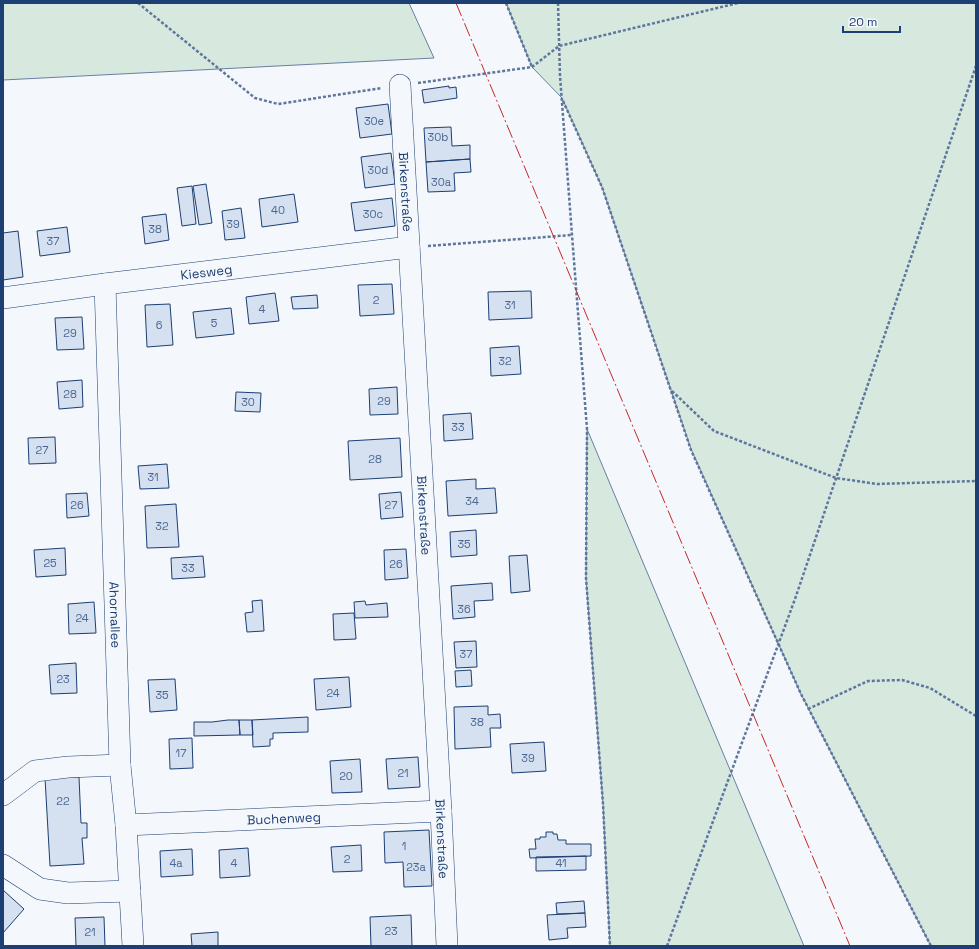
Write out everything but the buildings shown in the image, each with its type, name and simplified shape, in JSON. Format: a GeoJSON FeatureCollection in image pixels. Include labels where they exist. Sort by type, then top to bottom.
{"type":"FeatureCollection","features":[{"type":"Feature","properties":{"kind":"street","name":"Birkenstraße"},"geometry":{"type":"LineString","coordinates":[[400,85],[448,946]]}},
{"type":"Feature","properties":{"kind":"street","name":"Kiesweg"},"geometry":{"type":"LineString","coordinates":[[3,298],[409,247]]}},
{"type":"Feature","properties":{"kind":"street","name":"Ahornallee"},"geometry":{"type":"LineString","coordinates":[[105,284],[120,765],[126,826],[133,946]]}},
{"type":"Feature","properties":{"kind":"street"},"geometry":{"type":"LineString","coordinates":[[3,795],[35,771],[68,767],[120,765]]}},
{"type":"Feature","properties":{"kind":"street","name":"Buchenweg"},"geometry":{"type":"LineString","coordinates":[[126,826],[441,811]]}},
{"type":"Feature","properties":{"kind":"street"},"geometry":{"type":"LineString","coordinates":[[3,866],[40,889],[68,893],[130,891]]}},
{"type":"Feature","properties":{"kind":"path"},"geometry":{"type":"LineString","coordinates":[[138,3],[255,98],[278,104],[400,85],[532,68],[559,46],[738,3]]}},
{"type":"Feature","properties":{"kind":"path"},"geometry":{"type":"LineString","coordinates":[[506,3],[532,68]]}},
{"type":"Feature","properties":{"kind":"path"},"geometry":{"type":"LineString","coordinates":[[558,3],[562,98],[587,429],[586,578],[603,804],[610,946]]}},
{"type":"Feature","properties":{"kind":"path"},"geometry":{"type":"LineString","coordinates":[[667,946],[795,599],[976,66]]}},
{"type":"Feature","properties":{"kind":"path"},"geometry":{"type":"LineString","coordinates":[[562,98],[602,187],[691,450],[808,709],[931,946]]}},
{"type":"Feature","properties":{"kind":"path"},"geometry":{"type":"LineString","coordinates":[[409,247],[572,235]]}},
{"type":"Feature","properties":{"kind":"path"},"geometry":{"type":"LineString","coordinates":[[671,390],[714,431],[836,478],[877,484],[976,481]]}},
{"type":"Feature","properties":{"kind":"path"},"geometry":{"type":"LineString","coordinates":[[808,709],[868,681],[902,680],[930,688],[976,716]]}},
{"type":"Feature","properties":{"kind":"shaded area"},"geometry":{"type":"Polygon","coordinates":[[[3,3],[409,3],[434,58],[3,80],[3,3]]]}},
{"type":"Feature","properties":{"kind":"shaded area"},"geometry":{"type":"Polygon","coordinates":[[[506,3],[976,3],[976,946],[931,946],[801,694],[691,449],[602,187],[562,98],[532,67],[506,3]]]}},
{"type":"Feature","properties":{"kind":"shaded area"},"geometry":{"type":"Polygon","coordinates":[[[587,429],[804,946],[610,946],[603,804],[586,578],[587,429]]]}},
{"type":"Feature","properties":{"kind":"power"},"geometry":{"type":"LineString","coordinates":[[456,3],[850,946]]}}]}
